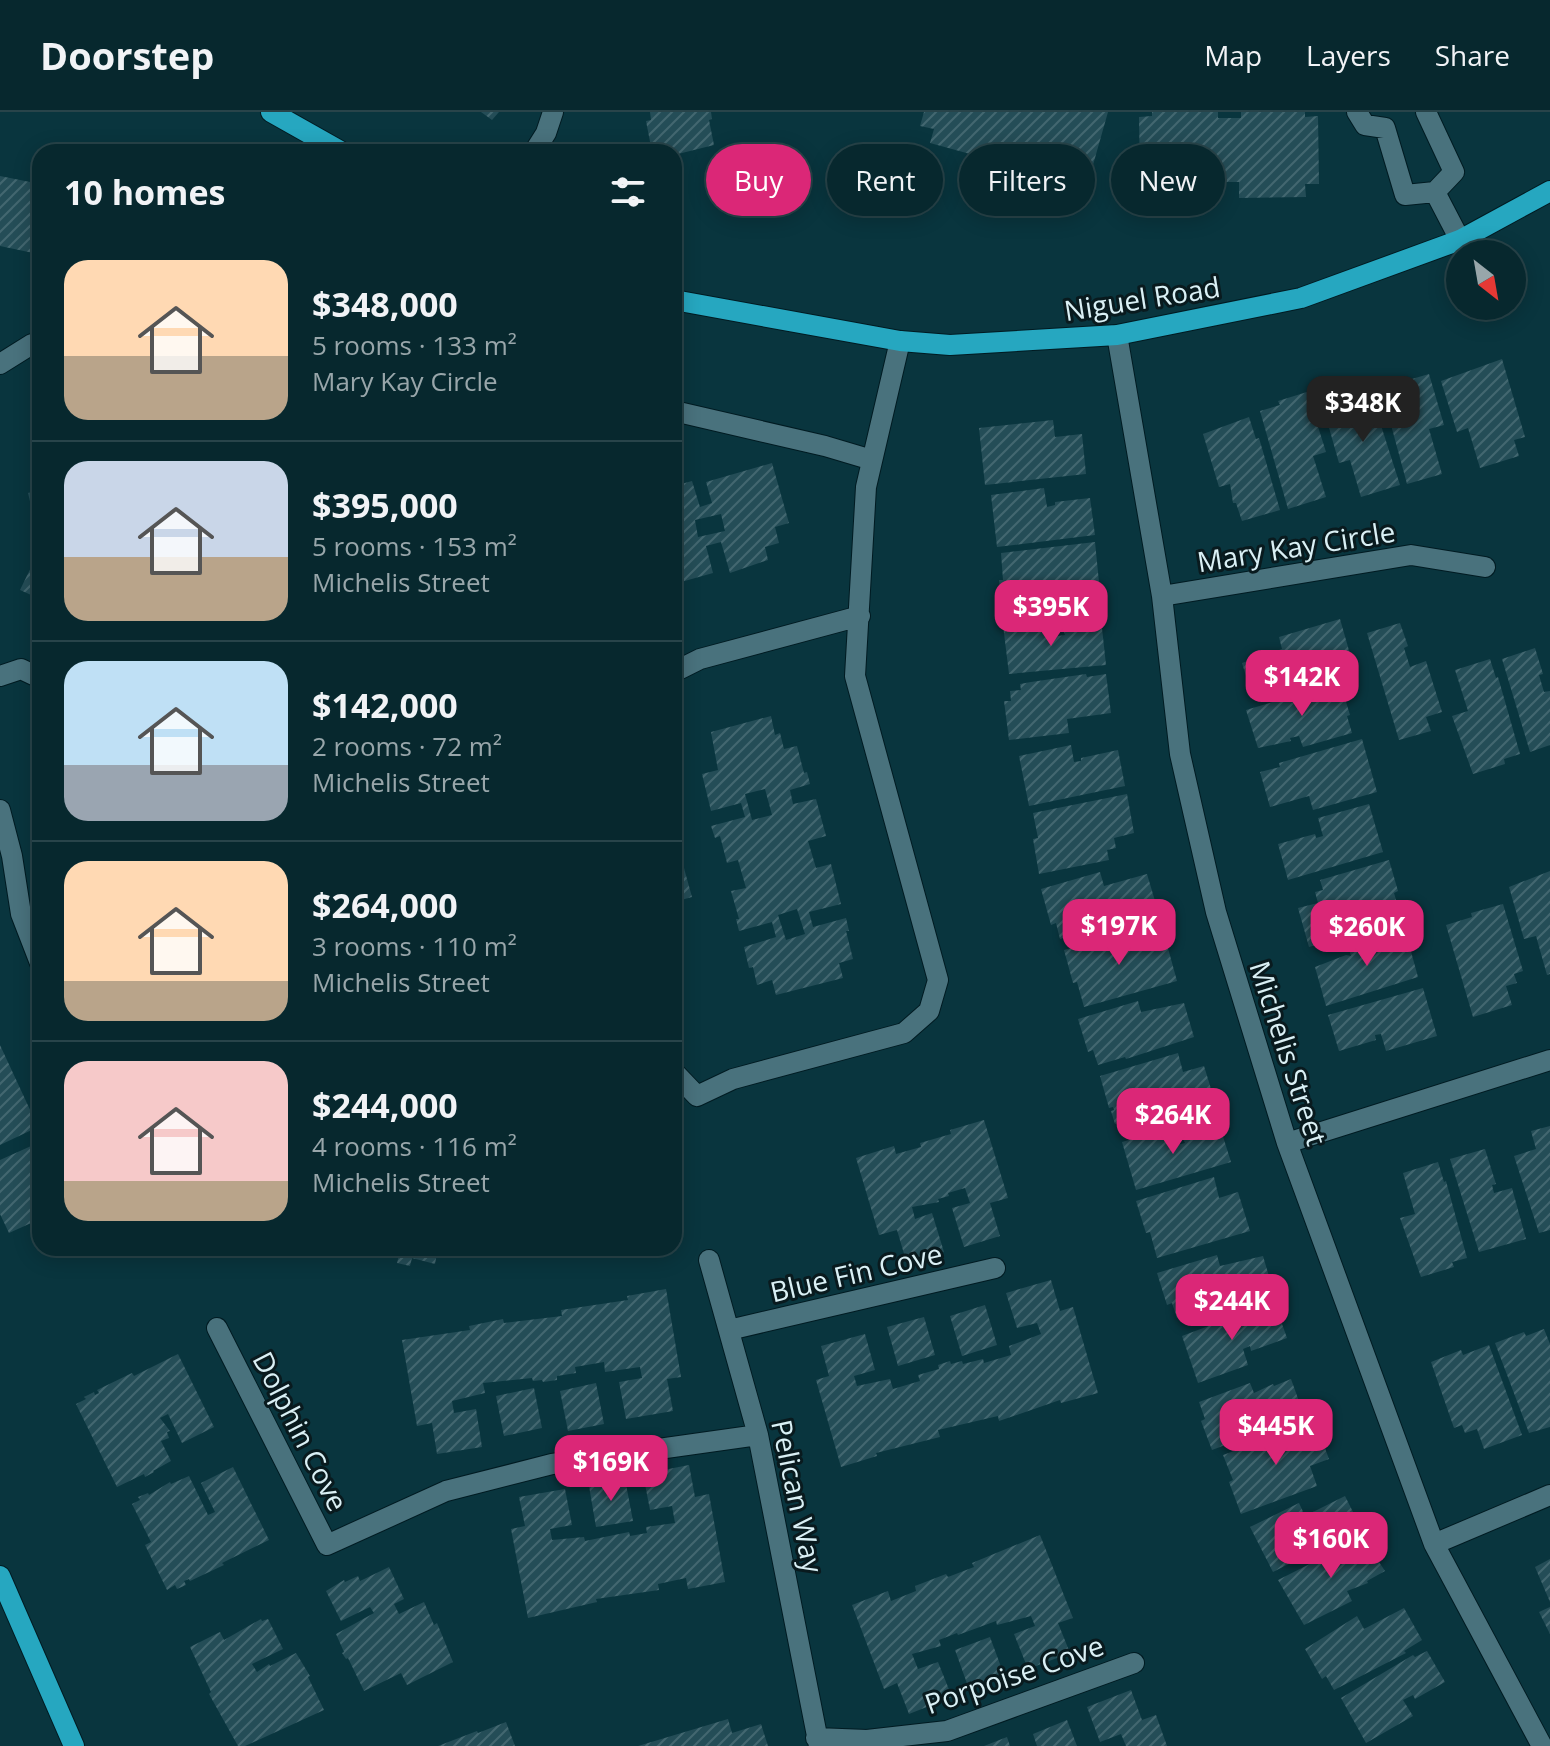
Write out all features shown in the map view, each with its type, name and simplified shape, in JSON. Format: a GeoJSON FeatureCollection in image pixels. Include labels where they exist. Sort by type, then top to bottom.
{"type":"FeatureCollection","features":[{"type":"Feature","properties":{"kind":"main road"},"geometry":{"type":"LineString","coordinates":[[271,112],[328,144]]}},
{"type":"Feature","properties":{"kind":"main road","name":"Niguel Road"},"geometry":{"type":"LineString","coordinates":[[1460,240],[1550,191]]}},
{"type":"Feature","properties":{"kind":"main road","name":"Niguel Road"},"geometry":{"type":"LineString","coordinates":[[682,301],[900,341],[950,345],[1117,335],[1301,298],[1446,245]]}},
{"type":"Feature","properties":{"kind":"main road"},"geometry":{"type":"LineString","coordinates":[[0,1576],[74,1746]]}},
{"type":"Feature","properties":{"kind":"street"},"geometry":{"type":"LineString","coordinates":[[539,144],[553,112]]}},
{"type":"Feature","properties":{"kind":"street"},"geometry":{"type":"LineString","coordinates":[[1357,112],[1365,125],[1385,128],[1405,195],[1435,192],[1454,172],[1426,112]]}},
{"type":"Feature","properties":{"kind":"street"},"geometry":{"type":"LineString","coordinates":[[1435,192],[1460,240]]}},
{"type":"Feature","properties":{"kind":"street","name":"Michelis Street"},"geometry":{"type":"LineString","coordinates":[[1117,335],[1162,596],[1180,754],[1212,898],[1287,1143],[1434,1544],[1542,1746]]}},
{"type":"Feature","properties":{"kind":"street"},"geometry":{"type":"LineString","coordinates":[[682,1080],[697,1096],[733,1079],[904,1033],[929,1011],[938,980],[855,676],[866,487],[900,341]]}},
{"type":"Feature","properties":{"kind":"street"},"geometry":{"type":"LineString","coordinates":[[0,364],[32,344]]}},
{"type":"Feature","properties":{"kind":"street"},"geometry":{"type":"LineString","coordinates":[[682,413],[872,460]]}},
{"type":"Feature","properties":{"kind":"street","name":"Mary Kay Circle"},"geometry":{"type":"LineString","coordinates":[[1162,596],[1411,555],[1485,567]]}},
{"type":"Feature","properties":{"kind":"street"},"geometry":{"type":"LineString","coordinates":[[682,668],[700,659],[860,616]]}},
{"type":"Feature","properties":{"kind":"street"},"geometry":{"type":"LineString","coordinates":[[0,676],[21,669],[32,674]]}},
{"type":"Feature","properties":{"kind":"street"},"geometry":{"type":"LineString","coordinates":[[0,810],[12,856],[21,914],[32,942]]}},
{"type":"Feature","properties":{"kind":"street"},"geometry":{"type":"LineString","coordinates":[[1287,1143],[1550,1060]]}},
{"type":"Feature","properties":{"kind":"street","name":"Pelican Way"},"geometry":{"type":"LineString","coordinates":[[709,1260],[758,1435],[817,1742]]}},
{"type":"Feature","properties":{"kind":"street","name":"Blue Fin Cove"},"geometry":{"type":"LineString","coordinates":[[729,1330],[995,1268]]}},
{"type":"Feature","properties":{"kind":"street","name":"Dolphin Cove"},"geometry":{"type":"LineString","coordinates":[[217,1328],[327,1545],[446,1491],[552,1464],[758,1435]]}},
{"type":"Feature","properties":{"kind":"street"},"geometry":{"type":"LineString","coordinates":[[1434,1544],[1550,1495]]}},
{"type":"Feature","properties":{"kind":"street","name":"Porpoise Cove"},"geometry":{"type":"LineString","coordinates":[[817,1742],[947,1731],[1134,1663]]}},
{"type":"Feature","properties":{"kind":"building"},"geometry":{"type":"Polygon","coordinates":[[[481,112],[499,112],[492,120],[481,112]]]}},
{"type":"Feature","properties":{"kind":"building"},"geometry":{"type":"Polygon","coordinates":[[[650,112],[711,112],[712,119],[709,120],[714,144],[682,153],[682,144],[650,144],[646,121],[651,120],[650,112]]]}},
{"type":"Feature","properties":{"kind":"building"},"geometry":{"type":"Polygon","coordinates":[[[924,112],[1108,112],[1095,158],[1095,144],[959,144],[959,151],[943,144],[930,143],[934,129],[920,126],[924,112]]]}},
{"type":"Feature","properties":{"kind":"building"},"geometry":{"type":"Polygon","coordinates":[[[1152,112],[1218,112],[1218,118],[1241,118],[1241,112],[1305,112],[1305,117],[1318,116],[1319,184],[1305,184],[1306,197],[1239,198],[1239,182],[1225,182],[1225,144],[1139,144],[1139,117],[1152,116],[1152,112]]]}},
{"type":"Feature","properties":{"kind":"building"},"geometry":{"type":"Polygon","coordinates":[[[0,176],[32,182],[32,253],[0,246],[0,176]]]}},
{"type":"Feature","properties":{"kind":"building"},"geometry":{"type":"Polygon","coordinates":[[[1502,359],[1525,437],[1514,440],[1519,456],[1480,468],[1468,428],[1457,432],[1441,381],[1502,359]]]}},
{"type":"Feature","properties":{"kind":"building"},"geometry":{"type":"Polygon","coordinates":[[[1429,374],[1444,425],[1429,429],[1442,474],[1407,484],[1381,388],[1429,374]]]}},
{"type":"Feature","properties":{"kind":"building"},"geometry":{"type":"Polygon","coordinates":[[[1307,392],[1326,452],[1313,456],[1326,497],[1288,509],[1260,411],[1280,405],[1278,401],[1307,392]]]}},
{"type":"Feature","properties":{"kind":"building"},"geometry":{"type":"Polygon","coordinates":[[[1371,394],[1400,485],[1361,497],[1350,460],[1339,463],[1324,410],[1371,394]]]}},
{"type":"Feature","properties":{"kind":"building"},"geometry":{"type":"Polygon","coordinates":[[[1249,417],[1256,439],[1259,438],[1280,510],[1242,521],[1236,503],[1233,503],[1230,484],[1219,487],[1203,434],[1249,417]]]}},
{"type":"Feature","properties":{"kind":"building"},"geometry":{"type":"Polygon","coordinates":[[[1053,420],[1055,437],[1082,434],[1086,474],[985,485],[979,428],[1053,420]]]}},
{"type":"Feature","properties":{"kind":"building"},"geometry":{"type":"Polygon","coordinates":[[[772,463],[789,523],[775,527],[779,543],[765,547],[768,560],[730,573],[721,542],[706,546],[713,573],[682,582],[682,484],[692,481],[700,507],[712,503],[706,482],[772,463]],[[721,514],[695,520],[698,537],[725,531],[721,514]]]}},
{"type":"Feature","properties":{"kind":"building"},"geometry":{"type":"Polygon","coordinates":[[[1044,488],[1047,507],[1055,505],[1055,502],[1090,498],[1095,535],[997,547],[991,495],[1044,488]]]}},
{"type":"Feature","properties":{"kind":"building"},"geometry":{"type":"Polygon","coordinates":[[[1095,542],[1099,582],[1078,584],[1079,593],[1072,594],[1073,608],[1003,616],[999,580],[1003,580],[1001,553],[1095,542]]]}},
{"type":"Feature","properties":{"kind":"building"},"geometry":{"type":"Polygon","coordinates":[[[32,565],[32,595],[20,590],[32,565]]]}},
{"type":"Feature","properties":{"kind":"building"},"geometry":{"type":"Polygon","coordinates":[[[1055,619],[1057,636],[1065,635],[1064,632],[1102,628],[1106,665],[1009,674],[1003,625],[1055,619]]]}},
{"type":"Feature","properties":{"kind":"building"},"geometry":{"type":"Polygon","coordinates":[[[1340,619],[1350,654],[1344,655],[1349,672],[1253,699],[1242,663],[1282,649],[1279,637],[1340,619]]]}},
{"type":"Feature","properties":{"kind":"building"},"geometry":{"type":"Polygon","coordinates":[[[1400,623],[1408,646],[1404,648],[1410,667],[1426,661],[1442,712],[1426,717],[1431,731],[1399,740],[1367,633],[1400,623]]]}},
{"type":"Feature","properties":{"kind":"building"},"geometry":{"type":"Polygon","coordinates":[[[1535,648],[1543,674],[1539,675],[1544,692],[1550,691],[1550,745],[1530,752],[1502,659],[1535,648]]]}},
{"type":"Feature","properties":{"kind":"building"},"geometry":{"type":"Polygon","coordinates":[[[1490,659],[1520,754],[1504,759],[1505,764],[1473,774],[1452,716],[1468,711],[1455,670],[1490,659]]]}},
{"type":"Feature","properties":{"kind":"building"},"geometry":{"type":"Polygon","coordinates":[[[1086,674],[1087,677],[1106,674],[1111,713],[1067,719],[1069,733],[1009,740],[1004,701],[1011,701],[1010,691],[1021,690],[1020,684],[1086,674]]]}},
{"type":"Feature","properties":{"kind":"building"},"geometry":{"type":"Polygon","coordinates":[[[1340,682],[1352,733],[1303,747],[1299,736],[1290,738],[1291,741],[1258,748],[1246,710],[1340,682]]]}},
{"type":"Feature","properties":{"kind":"building"},"geometry":{"type":"Polygon","coordinates":[[[771,716],[775,735],[780,733],[784,749],[797,746],[810,784],[790,790],[793,804],[816,799],[826,836],[808,841],[816,868],[831,864],[841,904],[809,912],[813,927],[846,918],[853,959],[839,963],[843,978],[776,995],[772,980],[757,985],[744,947],[776,937],[772,922],[739,931],[731,891],[746,888],[738,860],[727,863],[720,836],[715,838],[711,826],[745,817],[741,803],[711,811],[702,774],[718,770],[711,732],[771,716]],[[765,789],[745,794],[752,820],[772,815],[765,789]],[[797,909],[778,915],[786,940],[805,934],[797,909]]]}},
{"type":"Feature","properties":{"kind":"building"},"geometry":{"type":"Polygon","coordinates":[[[1362,739],[1377,792],[1313,810],[1309,796],[1270,807],[1260,772],[1280,767],[1279,763],[1362,739]]]}},
{"type":"Feature","properties":{"kind":"building"},"geometry":{"type":"Polygon","coordinates":[[[1071,745],[1074,762],[1118,750],[1125,786],[1029,806],[1019,756],[1071,745]]]}},
{"type":"Feature","properties":{"kind":"building"},"geometry":{"type":"Polygon","coordinates":[[[1127,794],[1134,833],[1114,838],[1116,848],[1107,850],[1109,860],[1039,874],[1033,839],[1038,838],[1033,813],[1127,794]]]}},
{"type":"Feature","properties":{"kind":"building"},"geometry":{"type":"Polygon","coordinates":[[[1369,804],[1383,852],[1288,880],[1278,844],[1315,834],[1316,838],[1323,836],[1318,818],[1369,804]]]}},
{"type":"Feature","properties":{"kind":"building"},"geometry":{"type":"Polygon","coordinates":[[[1389,860],[1402,920],[1309,947],[1298,908],[1318,903],[1315,892],[1323,890],[1320,880],[1389,860]]]}},
{"type":"Feature","properties":{"kind":"building"},"geometry":{"type":"Polygon","coordinates":[[[682,861],[692,897],[682,900],[682,861]]]}},
{"type":"Feature","properties":{"kind":"building"},"geometry":{"type":"Polygon","coordinates":[[[1550,871],[1550,974],[1547,975],[1536,936],[1524,939],[1509,887],[1550,871]]]}},
{"type":"Feature","properties":{"kind":"building"},"geometry":{"type":"Polygon","coordinates":[[[1100,872],[1104,886],[1147,874],[1158,911],[1060,939],[1056,923],[1051,925],[1041,889],[1100,872]]]}},
{"type":"Feature","properties":{"kind":"building"},"geometry":{"type":"Polygon","coordinates":[[[1503,904],[1523,971],[1514,974],[1517,983],[1506,986],[1512,1005],[1473,1017],[1446,925],[1472,917],[1471,913],[1503,904]]]}},
{"type":"Feature","properties":{"kind":"building"},"geometry":{"type":"Polygon","coordinates":[[[1141,928],[1146,946],[1166,941],[1177,981],[1084,1007],[1077,982],[1073,983],[1064,950],[1141,928]]]}},
{"type":"Feature","properties":{"kind":"building"},"geometry":{"type":"Polygon","coordinates":[[[1401,930],[1418,977],[1326,1006],[1315,967],[1346,955],[1351,956],[1348,945],[1401,930]]]}},
{"type":"Feature","properties":{"kind":"building"},"geometry":{"type":"Polygon","coordinates":[[[1423,988],[1437,1036],[1386,1051],[1381,1034],[1375,1035],[1376,1040],[1339,1051],[1328,1015],[1423,988]]]}},
{"type":"Feature","properties":{"kind":"building"},"geometry":{"type":"Polygon","coordinates":[[[1138,1001],[1141,1012],[1184,1003],[1194,1037],[1098,1065],[1093,1050],[1088,1052],[1078,1019],[1138,1001]]]}},
{"type":"Feature","properties":{"kind":"building"},"geometry":{"type":"Polygon","coordinates":[[[0,1045],[32,1114],[32,1130],[0,1145],[0,1045]]]}},
{"type":"Feature","properties":{"kind":"building"},"geometry":{"type":"Polygon","coordinates":[[[1178,1053],[1183,1072],[1204,1066],[1216,1105],[1121,1133],[1111,1111],[1113,1107],[1109,1108],[1100,1076],[1178,1053]]]}},
{"type":"Feature","properties":{"kind":"building"},"geometry":{"type":"Polygon","coordinates":[[[984,1120],[1008,1198],[990,1203],[1000,1236],[964,1247],[952,1208],[970,1203],[965,1188],[948,1193],[949,1196],[938,1199],[939,1202],[912,1207],[915,1219],[932,1213],[944,1252],[907,1264],[897,1230],[879,1235],[856,1158],[894,1146],[896,1154],[921,1147],[920,1143],[951,1134],[950,1130],[984,1120]]]}},
{"type":"Feature","properties":{"kind":"building"},"geometry":{"type":"Polygon","coordinates":[[[1550,1126],[1550,1230],[1539,1233],[1514,1156],[1536,1149],[1531,1131],[1550,1126]]]}},
{"type":"Feature","properties":{"kind":"building"},"geometry":{"type":"Polygon","coordinates":[[[1172,1127],[1177,1145],[1185,1143],[1183,1139],[1220,1127],[1231,1162],[1136,1190],[1122,1142],[1172,1127]]]}},
{"type":"Feature","properties":{"kind":"building"},"geometry":{"type":"Polygon","coordinates":[[[32,1146],[32,1223],[9,1233],[0,1214],[0,1160],[32,1146]]]}},
{"type":"Feature","properties":{"kind":"building"},"geometry":{"type":"Polygon","coordinates":[[[1485,1149],[1496,1184],[1492,1185],[1494,1193],[1512,1188],[1526,1239],[1479,1252],[1450,1159],[1485,1149]]]}},
{"type":"Feature","properties":{"kind":"building"},"geometry":{"type":"Polygon","coordinates":[[[1438,1162],[1467,1258],[1452,1262],[1454,1267],[1421,1277],[1400,1218],[1415,1214],[1403,1173],[1438,1162]]]}},
{"type":"Feature","properties":{"kind":"building"},"geometry":{"type":"Polygon","coordinates":[[[1214,1177],[1219,1198],[1238,1192],[1250,1231],[1157,1258],[1150,1232],[1146,1233],[1136,1201],[1214,1177]]]}},
{"type":"Feature","properties":{"kind":"building"},"geometry":{"type":"Polygon","coordinates":[[[1217,1255],[1220,1266],[1263,1256],[1273,1290],[1177,1318],[1172,1303],[1167,1305],[1157,1273],[1217,1255]]]}},
{"type":"Feature","properties":{"kind":"building"},"geometry":{"type":"Polygon","coordinates":[[[399,1256],[436,1256],[435,1264],[412,1258],[410,1266],[397,1263],[399,1256]]]}},
{"type":"Feature","properties":{"kind":"building"},"geometry":{"type":"Polygon","coordinates":[[[1051,1280],[1060,1311],[1073,1307],[1098,1393],[1061,1403],[1060,1400],[999,1421],[998,1416],[938,1430],[940,1437],[876,1453],[877,1456],[841,1467],[816,1380],[829,1376],[821,1346],[865,1334],[875,1370],[854,1376],[857,1386],[890,1379],[893,1389],[920,1381],[918,1375],[939,1369],[938,1365],[950,1361],[951,1364],[962,1361],[963,1364],[983,1359],[984,1363],[1011,1355],[1009,1346],[1041,1334],[1037,1323],[1017,1328],[1006,1293],[1051,1280]]]}},
{"type":"Feature","properties":{"kind":"building"},"geometry":{"type":"Polygon","coordinates":[[[666,1289],[681,1377],[667,1379],[673,1411],[626,1419],[619,1382],[642,1378],[640,1367],[605,1372],[604,1362],[575,1367],[576,1373],[557,1376],[557,1380],[543,1382],[533,1381],[532,1378],[483,1383],[485,1393],[452,1401],[454,1413],[476,1409],[482,1447],[437,1454],[432,1423],[417,1426],[402,1340],[470,1330],[469,1326],[503,1319],[504,1323],[562,1316],[561,1310],[628,1300],[627,1296],[666,1289]]]}},
{"type":"Feature","properties":{"kind":"building"},"geometry":{"type":"Polygon","coordinates":[[[1275,1304],[1287,1338],[1251,1351],[1250,1346],[1243,1349],[1248,1365],[1198,1383],[1182,1336],[1275,1304]]]}},
{"type":"Feature","properties":{"kind":"building"},"geometry":{"type":"Polygon","coordinates":[[[985,1305],[997,1345],[962,1356],[950,1316],[985,1305]]]}},
{"type":"Feature","properties":{"kind":"building"},"geometry":{"type":"Polygon","coordinates":[[[924,1317],[935,1355],[898,1366],[887,1327],[924,1317]]]}},
{"type":"Feature","properties":{"kind":"building"},"geometry":{"type":"Polygon","coordinates":[[[1544,1329],[1550,1344],[1550,1427],[1529,1433],[1495,1343],[1524,1332],[1526,1336],[1544,1329]]]}},
{"type":"Feature","properties":{"kind":"building"},"geometry":{"type":"Polygon","coordinates":[[[1489,1345],[1522,1435],[1484,1449],[1477,1429],[1465,1433],[1462,1425],[1454,1428],[1431,1362],[1461,1350],[1463,1355],[1489,1345]]]}},
{"type":"Feature","properties":{"kind":"building"},"geometry":{"type":"Polygon","coordinates":[[[178,1354],[214,1427],[182,1443],[168,1414],[160,1418],[170,1431],[167,1432],[169,1438],[161,1441],[171,1461],[145,1477],[144,1474],[117,1487],[76,1404],[94,1392],[95,1395],[99,1393],[97,1390],[178,1354]]]}},
{"type":"Feature","properties":{"kind":"building"},"geometry":{"type":"Polygon","coordinates":[[[1291,1379],[1305,1418],[1234,1445],[1233,1442],[1212,1450],[1201,1421],[1205,1419],[1199,1402],[1250,1383],[1254,1393],[1291,1379]]]}},
{"type":"Feature","properties":{"kind":"building"},"geometry":{"type":"Polygon","coordinates":[[[596,1383],[604,1424],[568,1431],[560,1391],[596,1383]]]}},
{"type":"Feature","properties":{"kind":"building"},"geometry":{"type":"Polygon","coordinates":[[[534,1388],[542,1428],[504,1436],[496,1396],[534,1388]]]}},
{"type":"Feature","properties":{"kind":"building"},"geometry":{"type":"Polygon","coordinates":[[[1315,1421],[1329,1459],[1310,1466],[1317,1486],[1241,1514],[1223,1455],[1315,1421]]]}},
{"type":"Feature","properties":{"kind":"building"},"geometry":{"type":"Polygon","coordinates":[[[689,1465],[695,1497],[709,1494],[725,1582],[688,1589],[686,1578],[658,1584],[659,1590],[596,1599],[597,1602],[528,1618],[511,1529],[525,1526],[519,1497],[565,1489],[572,1525],[550,1529],[552,1540],[584,1537],[585,1541],[629,1532],[630,1536],[647,1533],[646,1527],[675,1523],[672,1506],[650,1510],[643,1474],[689,1465]]]}},
{"type":"Feature","properties":{"kind":"building"},"geometry":{"type":"Polygon","coordinates":[[[233,1467],[269,1540],[222,1563],[224,1565],[184,1581],[186,1585],[177,1589],[175,1585],[167,1590],[145,1545],[151,1542],[132,1504],[140,1500],[138,1497],[189,1476],[208,1515],[215,1512],[201,1483],[233,1467]]]}},
{"type":"Feature","properties":{"kind":"building"},"geometry":{"type":"Polygon","coordinates":[[[625,1479],[633,1521],[596,1527],[589,1486],[625,1479]]]}},
{"type":"Feature","properties":{"kind":"building"},"geometry":{"type":"Polygon","coordinates":[[[1345,1496],[1361,1528],[1273,1572],[1250,1527],[1299,1503],[1307,1520],[1313,1517],[1311,1513],[1345,1496]]]}},
{"type":"Feature","properties":{"kind":"building"},"geometry":{"type":"Polygon","coordinates":[[[1040,1535],[1073,1618],[1058,1623],[1070,1653],[1028,1669],[1014,1634],[1035,1626],[1031,1616],[997,1625],[996,1621],[957,1633],[939,1640],[941,1646],[912,1654],[918,1669],[938,1662],[952,1697],[909,1714],[897,1683],[884,1689],[852,1605],[888,1591],[891,1601],[916,1591],[915,1586],[974,1567],[972,1563],[1040,1535]]]}},
{"type":"Feature","properties":{"kind":"building"},"geometry":{"type":"Polygon","coordinates":[[[1367,1535],[1373,1548],[1371,1550],[1385,1571],[1368,1583],[1347,1591],[1352,1601],[1304,1625],[1278,1580],[1367,1535]]]}},
{"type":"Feature","properties":{"kind":"building"},"geometry":{"type":"Polygon","coordinates":[[[1550,1559],[1550,1602],[1535,1567],[1550,1559]]]}},
{"type":"Feature","properties":{"kind":"building"},"geometry":{"type":"Polygon","coordinates":[[[389,1567],[404,1599],[394,1604],[399,1614],[424,1602],[434,1625],[437,1623],[453,1662],[407,1685],[401,1673],[364,1691],[348,1658],[342,1653],[336,1634],[374,1613],[370,1607],[341,1621],[326,1591],[344,1580],[358,1576],[360,1581],[389,1567]]]}},
{"type":"Feature","properties":{"kind":"building"},"geometry":{"type":"Polygon","coordinates":[[[1550,1607],[1550,1634],[1539,1612],[1550,1607]]]}},
{"type":"Feature","properties":{"kind":"building"},"geometry":{"type":"Polygon","coordinates":[[[1404,1608],[1422,1640],[1404,1651],[1406,1653],[1334,1690],[1326,1676],[1322,1679],[1305,1649],[1357,1616],[1364,1629],[1404,1608]]]}},
{"type":"Feature","properties":{"kind":"building"},"geometry":{"type":"Polygon","coordinates":[[[261,1619],[268,1619],[283,1649],[252,1664],[257,1672],[296,1653],[310,1676],[324,1710],[245,1746],[238,1746],[209,1694],[211,1692],[190,1647],[220,1632],[224,1640],[261,1619]]]}},
{"type":"Feature","properties":{"kind":"building"},"geometry":{"type":"Polygon","coordinates":[[[990,1637],[1004,1675],[969,1689],[955,1650],[990,1637]]]}},
{"type":"Feature","properties":{"kind":"building"},"geometry":{"type":"Polygon","coordinates":[[[1427,1651],[1445,1682],[1415,1699],[1413,1695],[1403,1700],[1413,1716],[1366,1743],[1341,1698],[1413,1655],[1415,1657],[1427,1651]]]}},
{"type":"Feature","properties":{"kind":"building"},"geometry":{"type":"Polygon","coordinates":[[[1131,1690],[1142,1720],[1156,1715],[1167,1746],[1126,1746],[1121,1734],[1100,1742],[1087,1707],[1131,1690]]]}},
{"type":"Feature","properties":{"kind":"building"},"geometry":{"type":"Polygon","coordinates":[[[728,1719],[732,1733],[761,1724],[768,1746],[638,1746],[728,1719]]]}},
{"type":"Feature","properties":{"kind":"building"},"geometry":{"type":"Polygon","coordinates":[[[1067,1720],[1077,1746],[1037,1746],[1033,1734],[1067,1720]]]}},
{"type":"Feature","properties":{"kind":"building"},"geometry":{"type":"Polygon","coordinates":[[[506,1722],[515,1746],[438,1746],[477,1731],[506,1722]]]}},
{"type":"Feature","properties":{"kind":"building"},"geometry":{"type":"Polygon","coordinates":[[[1007,1737],[1010,1746],[984,1746],[1007,1737]]]}}]}
